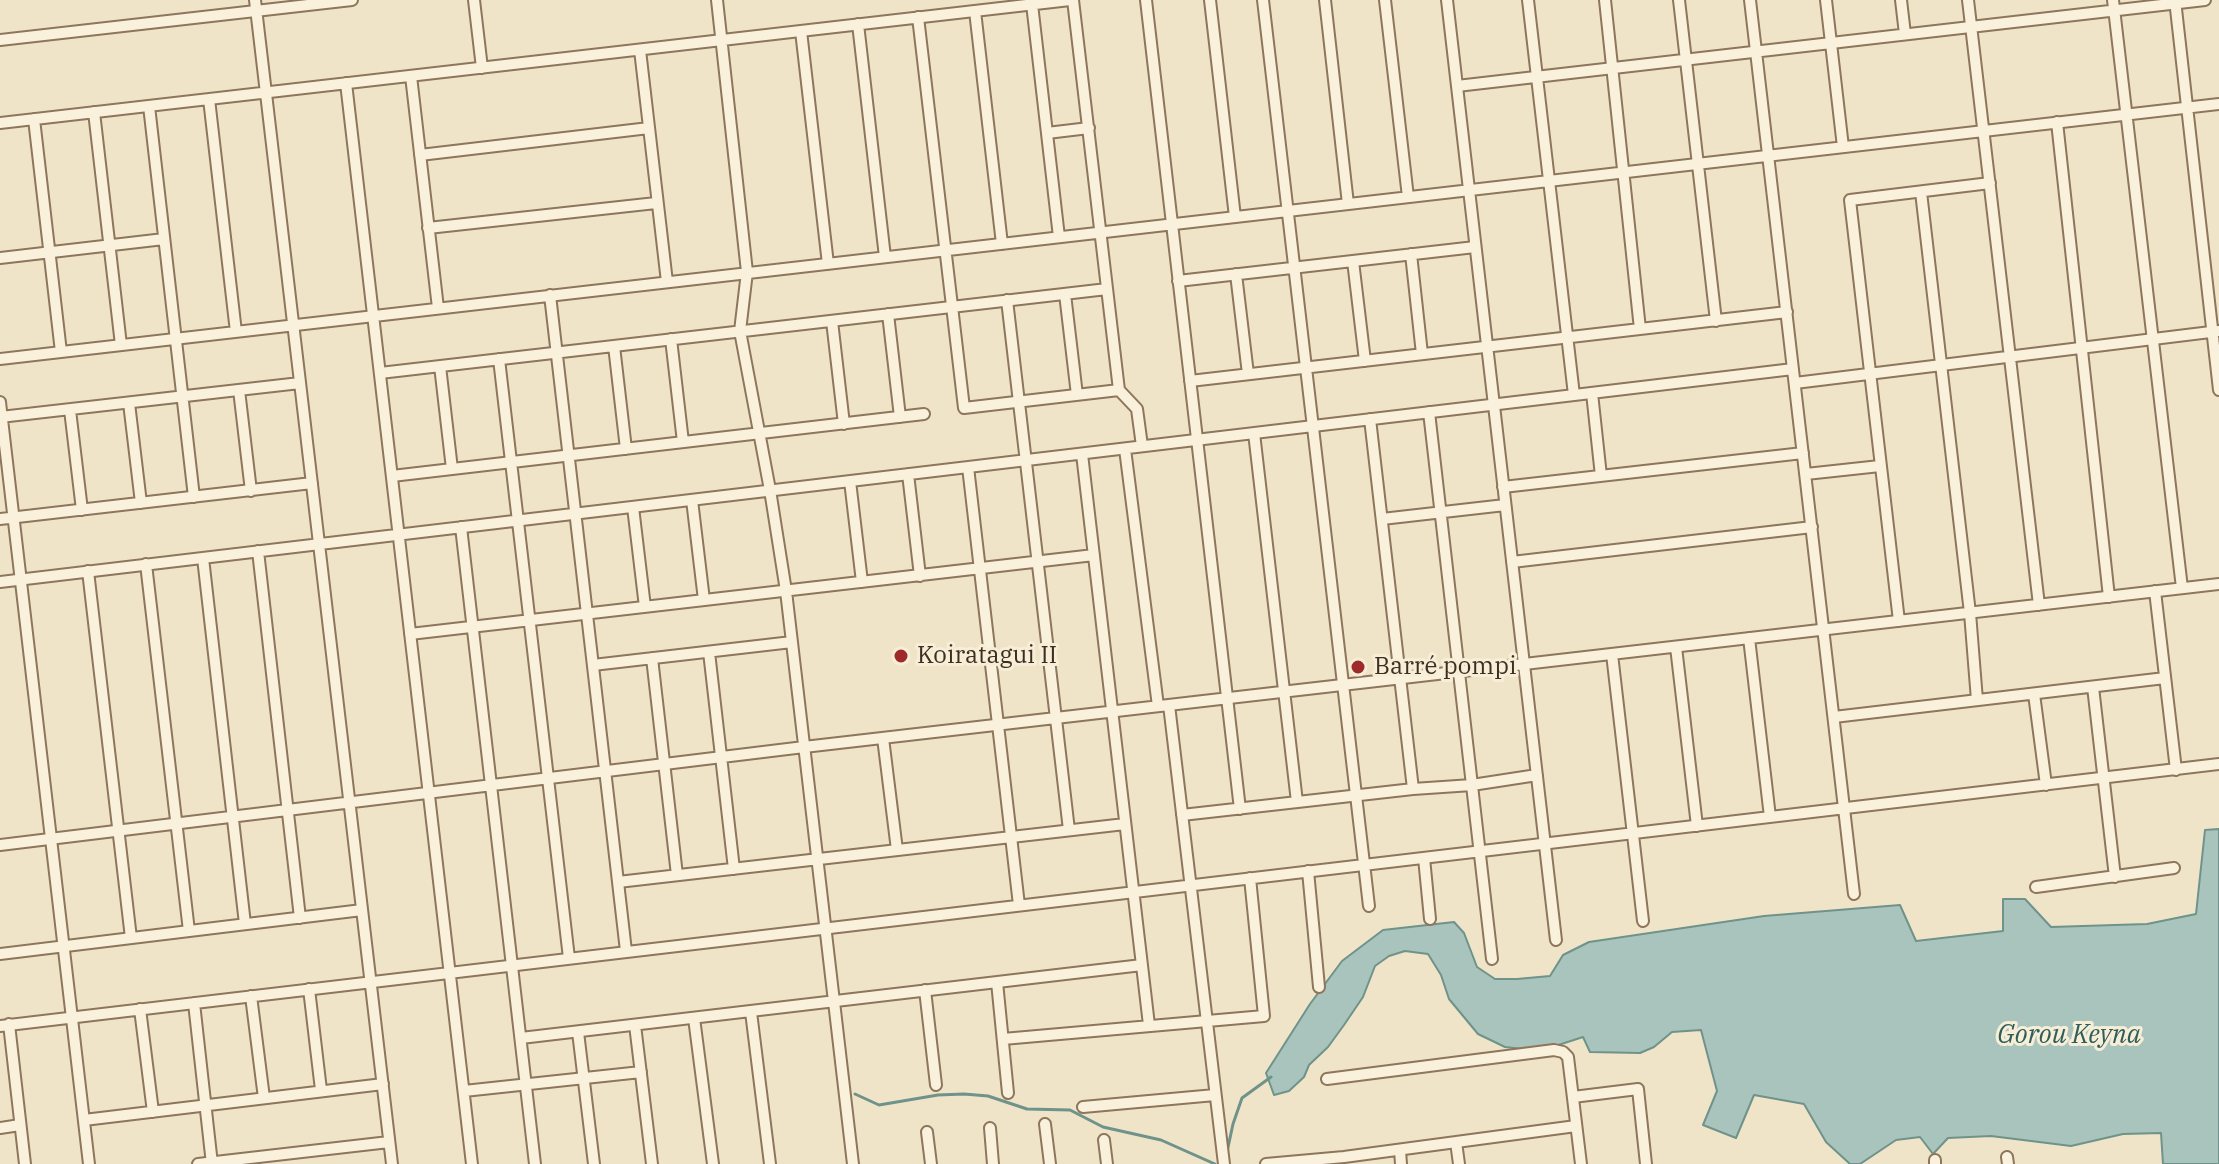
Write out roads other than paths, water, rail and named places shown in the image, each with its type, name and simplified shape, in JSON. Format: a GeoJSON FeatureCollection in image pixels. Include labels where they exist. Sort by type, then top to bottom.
{"type":"FeatureCollection","features":[{"type":"Feature","properties":{"kind":"street"},"geometry":{"type":"LineString","coordinates":[[0,40],[256,6],[352,0]]}},
{"type":"Feature","properties":{"kind":"street"},"geometry":{"type":"LineString","coordinates":[[474,0],[482,68]]}},
{"type":"Feature","properties":{"kind":"street"},"geometry":{"type":"LineString","coordinates":[[717,0],[747,272],[740,331],[786,591],[853,1164]]}},
{"type":"Feature","properties":{"kind":"street"},"geometry":{"type":"LineString","coordinates":[[0,123],[1071,0],[1119,390],[1137,409],[1142,446]]}},
{"type":"Feature","properties":{"kind":"street"},"geometry":{"type":"LineString","coordinates":[[1146,0],[1240,809]]}},
{"type":"Feature","properties":{"kind":"street"},"geometry":{"type":"LineString","coordinates":[[1210,0],[1235,217]]}},
{"type":"Feature","properties":{"kind":"street"},"geometry":{"type":"LineString","coordinates":[[1263,0],[1369,906]]}},
{"type":"Feature","properties":{"kind":"street"},"geometry":{"type":"LineString","coordinates":[[1325,0],[1348,204]]}},
{"type":"Feature","properties":{"kind":"street"},"geometry":{"type":"LineString","coordinates":[[1385,0],[1408,197]]}},
{"type":"Feature","properties":{"kind":"street"},"geometry":{"type":"LineString","coordinates":[[1447,0],[1556,940]]}},
{"type":"Feature","properties":{"kind":"street"},"geometry":{"type":"LineString","coordinates":[[1528,0],[1574,395]]}},
{"type":"Feature","properties":{"kind":"street"},"geometry":{"type":"LineString","coordinates":[[1605,0],[1640,329]]}},
{"type":"Feature","properties":{"kind":"street"},"geometry":{"type":"LineString","coordinates":[[1679,0],[1716,321]]}},
{"type":"Feature","properties":{"kind":"street"},"geometry":{"type":"LineString","coordinates":[[1750,0],[1854,894]]}},
{"type":"Feature","properties":{"kind":"street"},"geometry":{"type":"LineString","coordinates":[[1826,0],[1843,147]]}},
{"type":"Feature","properties":{"kind":"street"},"geometry":{"type":"LineString","coordinates":[[1901,0],[1905,34]]}},
{"type":"Feature","properties":{"kind":"street"},"geometry":{"type":"LineString","coordinates":[[1968,0],[2039,605]]}},
{"type":"Feature","properties":{"kind":"street"},"geometry":{"type":"LineString","coordinates":[[1457,86],[1971,26],[2114,5],[2205,0]]}},
{"type":"Feature","properties":{"kind":"street"},"geometry":{"type":"LineString","coordinates":[[2175,2],[2216,332],[2219,390]]}},
{"type":"Feature","properties":{"kind":"street"},"geometry":{"type":"LineString","coordinates":[[1032,4],[1059,237]]}},
{"type":"Feature","properties":{"kind":"street"},"geometry":{"type":"LineString","coordinates":[[2114,5],[2182,588]]}},
{"type":"Feature","properties":{"kind":"street"},"geometry":{"type":"LineString","coordinates":[[256,6],[392,1164]]}},
{"type":"Feature","properties":{"kind":"street"},"geometry":{"type":"LineString","coordinates":[[975,11],[1002,244]]}},
{"type":"Feature","properties":{"kind":"street"},"geometry":{"type":"LineString","coordinates":[[918,17],[964,408],[1119,390]]}},
{"type":"Feature","properties":{"kind":"street"},"geometry":{"type":"LineString","coordinates":[[858,24],[885,257]]}},
{"type":"Feature","properties":{"kind":"street"},"geometry":{"type":"LineString","coordinates":[[801,31],[828,264]]}},
{"type":"Feature","properties":{"kind":"street"},"geometry":{"type":"LineString","coordinates":[[640,50],[667,282]]}},
{"type":"Feature","properties":{"kind":"street"},"geometry":{"type":"LineString","coordinates":[[411,76],[438,308]]}},
{"type":"Feature","properties":{"kind":"street"},"geometry":{"type":"LineString","coordinates":[[346,83],[472,1164]]}},
{"type":"Feature","properties":{"kind":"street"},"geometry":{"type":"LineString","coordinates":[[209,99],[236,332]]}},
{"type":"Feature","properties":{"kind":"street"},"geometry":{"type":"LineString","coordinates":[[0,359],[2219,104]]}},
{"type":"Feature","properties":{"kind":"street"},"geometry":{"type":"LineString","coordinates":[[149,106],[194,497]]}},
{"type":"Feature","properties":{"kind":"street"},"geometry":{"type":"LineString","coordinates":[[94,112],[121,345]]}},
{"type":"Feature","properties":{"kind":"street"},"geometry":{"type":"LineString","coordinates":[[34,119],[61,352]]}},
{"type":"Feature","properties":{"kind":"street"},"geometry":{"type":"LineString","coordinates":[[2057,122],[2109,597]]}},
{"type":"Feature","properties":{"kind":"street"},"geometry":{"type":"LineString","coordinates":[[420,155],[649,128]]}},
{"type":"Feature","properties":{"kind":"street"},"geometry":{"type":"LineString","coordinates":[[1047,133],[1089,128]]}},
{"type":"Feature","properties":{"kind":"street"},"geometry":{"type":"LineString","coordinates":[[1899,621],[1850,200],[1990,183]]}},
{"type":"Feature","properties":{"kind":"street"},"geometry":{"type":"LineString","coordinates":[[1921,192],[1970,613],[1977,700]]}},
{"type":"Feature","properties":{"kind":"street"},"geometry":{"type":"LineString","coordinates":[[428,228],[656,203]]}},
{"type":"Feature","properties":{"kind":"street"},"geometry":{"type":"LineString","coordinates":[[0,258],[164,239]]}},
{"type":"Feature","properties":{"kind":"street"},"geometry":{"type":"LineString","coordinates":[[1178,281],[1475,247]]}},
{"type":"Feature","properties":{"kind":"street"},"geometry":{"type":"LineString","coordinates":[[1411,254],[1422,354]]}},
{"type":"Feature","properties":{"kind":"street"},"geometry":{"type":"LineString","coordinates":[[1353,261],[1365,361]]}},
{"type":"Feature","properties":{"kind":"street"},"geometry":{"type":"LineString","coordinates":[[1236,274],[1248,374]]}},
{"type":"Feature","properties":{"kind":"street"},"geometry":{"type":"LineString","coordinates":[[380,373],[1107,289]]}},
{"type":"Feature","properties":{"kind":"street"},"geometry":{"type":"LineString","coordinates":[[1065,294],[1077,395]]}},
{"type":"Feature","properties":{"kind":"street"},"geometry":{"type":"LineString","coordinates":[[550,295],[626,951]]}},
{"type":"Feature","properties":{"kind":"street"},"geometry":{"type":"LineString","coordinates":[[1007,300],[1069,830]]}},
{"type":"Feature","properties":{"kind":"street"},"geometry":{"type":"LineString","coordinates":[[1190,381],[1787,312]]}},
{"type":"Feature","properties":{"kind":"street"},"geometry":{"type":"LineString","coordinates":[[888,314],[900,417]]}},
{"type":"Feature","properties":{"kind":"street"},"geometry":{"type":"LineString","coordinates":[[832,321],[844,424]]}},
{"type":"Feature","properties":{"kind":"street"},"geometry":{"type":"LineString","coordinates":[[1795,383],[2216,332]]}},
{"type":"Feature","properties":{"kind":"street"},"geometry":{"type":"LineString","coordinates":[[671,339],[683,442]]}},
{"type":"Feature","properties":{"kind":"street"},"geometry":{"type":"LineString","coordinates":[[614,346],[626,449]]}},
{"type":"Feature","properties":{"kind":"street"},"geometry":{"type":"LineString","coordinates":[[499,359],[569,958]]}},
{"type":"Feature","properties":{"kind":"street"},"geometry":{"type":"LineString","coordinates":[[440,366],[452,469]]}},
{"type":"Feature","properties":{"kind":"street"},"geometry":{"type":"LineString","coordinates":[[0,582],[1793,369]]}},
{"type":"Feature","properties":{"kind":"street"},"geometry":{"type":"LineString","coordinates":[[1,417],[300,383]]}},
{"type":"Feature","properties":{"kind":"street"},"geometry":{"type":"LineString","coordinates":[[239,390],[251,491]]}},
{"type":"Feature","properties":{"kind":"street"},"geometry":{"type":"LineString","coordinates":[[1592,393],[1601,476]]}},
{"type":"Feature","properties":{"kind":"street"},"geometry":{"type":"LineString","coordinates":[[0,402],[89,1164]]}},
{"type":"Feature","properties":{"kind":"street"},"geometry":{"type":"LineString","coordinates":[[129,403],[141,503]]}},
{"type":"Feature","properties":{"kind":"street"},"geometry":{"type":"LineString","coordinates":[[70,410],[82,510]]}},
{"type":"Feature","properties":{"kind":"street"},"geometry":{"type":"LineString","coordinates":[[1429,412],[1492,959]]}},
{"type":"Feature","properties":{"kind":"street"},"geometry":{"type":"LineString","coordinates":[[392,476],[924,414]]}},
{"type":"Feature","properties":{"kind":"street"},"geometry":{"type":"LineString","coordinates":[[1370,419],[1413,789]]}},
{"type":"Feature","properties":{"kind":"street"},"geometry":{"type":"LineString","coordinates":[[1254,433],[1297,802]]}},
{"type":"Feature","properties":{"kind":"street"},"geometry":{"type":"LineString","coordinates":[[1125,449],[1182,815],[1224,1164]]}},
{"type":"Feature","properties":{"kind":"street"},"geometry":{"type":"LineString","coordinates":[[1503,487],[1803,453]]}},
{"type":"Feature","properties":{"kind":"street"},"geometry":{"type":"LineString","coordinates":[[1082,454],[1149,1025]]}},
{"type":"Feature","properties":{"kind":"street"},"geometry":{"type":"LineString","coordinates":[[1806,474],[1880,466]]}},
{"type":"Feature","properties":{"kind":"street"},"geometry":{"type":"LineString","coordinates":[[968,467],[1019,905]]}},
{"type":"Feature","properties":{"kind":"street"},"geometry":{"type":"LineString","coordinates":[[908,474],[920,576]]}},
{"type":"Feature","properties":{"kind":"street"},"geometry":{"type":"LineString","coordinates":[[850,481],[862,582]]}},
{"type":"Feature","properties":{"kind":"street"},"geometry":{"type":"LineString","coordinates":[[0,519],[312,483]]}},
{"type":"Feature","properties":{"kind":"street"},"geometry":{"type":"LineString","coordinates":[[692,500],[704,600]]}},
{"type":"Feature","properties":{"kind":"street"},"geometry":{"type":"LineString","coordinates":[[1382,519],[1505,505]]}},
{"type":"Feature","properties":{"kind":"street"},"geometry":{"type":"LineString","coordinates":[[633,507],[645,607]]}},
{"type":"Feature","properties":{"kind":"street"},"geometry":{"type":"LineString","coordinates":[[461,527],[535,1164]]}},
{"type":"Feature","properties":{"kind":"street"},"geometry":{"type":"LineString","coordinates":[[1512,562],[1812,527]]}},
{"type":"Feature","properties":{"kind":"street"},"geometry":{"type":"LineString","coordinates":[[258,551],[300,918]]}},
{"type":"Feature","properties":{"kind":"street"},"geometry":{"type":"LineString","coordinates":[[410,634],[1094,555]]}},
{"type":"Feature","properties":{"kind":"street"},"geometry":{"type":"LineString","coordinates":[[203,558],[245,924]]}},
{"type":"Feature","properties":{"kind":"street"},"geometry":{"type":"LineString","coordinates":[[146,564],[189,931]]}},
{"type":"Feature","properties":{"kind":"street"},"geometry":{"type":"LineString","coordinates":[[88,571],[131,938]]}},
{"type":"Feature","properties":{"kind":"street"},"geometry":{"type":"LineString","coordinates":[[0,845],[804,747],[2219,584]]}},
{"type":"Feature","properties":{"kind":"street"},"geometry":{"type":"LineString","coordinates":[[2155,591],[2176,770]]}},
{"type":"Feature","properties":{"kind":"street"},"geometry":{"type":"LineString","coordinates":[[1749,638],[1770,817]]}},
{"type":"Feature","properties":{"kind":"street"},"geometry":{"type":"LineString","coordinates":[[593,665],[792,642]]}},
{"type":"Feature","properties":{"kind":"street"},"geometry":{"type":"LineString","coordinates":[[1676,647],[1697,826]]}},
{"type":"Feature","properties":{"kind":"street"},"geometry":{"type":"LineString","coordinates":[[709,652],[734,869]]}},
{"type":"Feature","properties":{"kind":"street"},"geometry":{"type":"LineString","coordinates":[[1612,654],[1643,921]]}},
{"type":"Feature","properties":{"kind":"street"},"geometry":{"type":"LineString","coordinates":[[652,658],[677,875]]}},
{"type":"Feature","properties":{"kind":"street"},"geometry":{"type":"LineString","coordinates":[[1834,717],[2165,678]]}},
{"type":"Feature","properties":{"kind":"street"},"geometry":{"type":"LineString","coordinates":[[2093,687],[2115,877]]}},
{"type":"Feature","properties":{"kind":"street"},"geometry":{"type":"LineString","coordinates":[[2034,694],[2046,785]]}},
{"type":"Feature","properties":{"kind":"street"},"geometry":{"type":"LineString","coordinates":[[883,738],[897,850]]}},
{"type":"Feature","properties":{"kind":"street"},"geometry":{"type":"LineString","coordinates":[[25,1164],[4,1025],[2219,764]]}},
{"type":"Feature","properties":{"kind":"street"},"geometry":{"type":"LineString","coordinates":[[1182,815],[1472,785],[1537,775]]}},
{"type":"Feature","properties":{"kind":"street"},"geometry":{"type":"LineString","coordinates":[[618,882],[1125,824]]}},
{"type":"Feature","properties":{"kind":"street"},"geometry":{"type":"LineString","coordinates":[[1424,858],[1430,919]]}},
{"type":"Feature","properties":{"kind":"street"},"geometry":{"type":"LineString","coordinates":[[2036,887],[2174,868]]}},
{"type":"Feature","properties":{"kind":"street"},"geometry":{"type":"LineString","coordinates":[[1308,871],[1319,987]]}},
{"type":"Feature","properties":{"kind":"street"},"geometry":{"type":"LineString","coordinates":[[1003,1039],[1264,1016],[1250,878]]}},
{"type":"Feature","properties":{"kind":"street"},"geometry":{"type":"LineString","coordinates":[[0,954],[362,910]]}},
{"type":"Feature","properties":{"kind":"street"},"geometry":{"type":"LineString","coordinates":[[521,1038],[1142,965]]}},
{"type":"Feature","properties":{"kind":"street"},"geometry":{"type":"LineString","coordinates":[[997,982],[1008,1093]]}},
{"type":"Feature","properties":{"kind":"street"},"geometry":{"type":"LineString","coordinates":[[309,989],[321,1090]]}},
{"type":"Feature","properties":{"kind":"street"},"geometry":{"type":"LineString","coordinates":[[925,990],[936,1085]]}},
{"type":"Feature","properties":{"kind":"street"},"geometry":{"type":"LineString","coordinates":[[251,996],[264,1098]]}},
{"type":"Feature","properties":{"kind":"street"},"geometry":{"type":"LineString","coordinates":[[194,1003],[212,1163]]}},
{"type":"Feature","properties":{"kind":"street"},"geometry":{"type":"LineString","coordinates":[[140,1009],[153,1112]]}},
{"type":"Feature","properties":{"kind":"street"},"geometry":{"type":"LineString","coordinates":[[751,1012],[770,1164]]}},
{"type":"Feature","properties":{"kind":"street"},"geometry":{"type":"LineString","coordinates":[[694,1018],[713,1164]]}},
{"type":"Feature","properties":{"kind":"street"},"geometry":{"type":"LineString","coordinates":[[635,1025],[652,1164]]}},
{"type":"Feature","properties":{"kind":"street"},"geometry":{"type":"LineString","coordinates":[[578,1032],[594,1164]]}},
{"type":"Feature","properties":{"kind":"street"},"geometry":{"type":"LineString","coordinates":[[1327,1079],[1554,1050],[1563,1052],[1568,1057],[1581,1164]]}},
{"type":"Feature","properties":{"kind":"street"},"geometry":{"type":"LineString","coordinates":[[464,1091],[641,1072]]}},
{"type":"Feature","properties":{"kind":"street"},"geometry":{"type":"LineString","coordinates":[[84,1120],[383,1084]]}},
{"type":"Feature","properties":{"kind":"street"},"geometry":{"type":"LineString","coordinates":[[1573,1097],[1638,1089],[1646,1164]]}},
{"type":"Feature","properties":{"kind":"street"},"geometry":{"type":"LineString","coordinates":[[1083,1107],[1215,1095]]}},
{"type":"Feature","properties":{"kind":"street"},"geometry":{"type":"LineString","coordinates":[[1045,1124],[1050,1164]]}},
{"type":"Feature","properties":{"kind":"street"},"geometry":{"type":"LineString","coordinates":[[0,1128],[20,1125]]}},
{"type":"Feature","properties":{"kind":"street"},"geometry":{"type":"LineString","coordinates":[[1266,1164],[1344,1161],[1400,1150],[1576,1126]]}},
{"type":"Feature","properties":{"kind":"street"},"geometry":{"type":"LineString","coordinates":[[990,1128],[993,1164]]}},
{"type":"Feature","properties":{"kind":"street"},"geometry":{"type":"LineString","coordinates":[[927,1132],[931,1164]]}},
{"type":"Feature","properties":{"kind":"street"},"geometry":{"type":"LineString","coordinates":[[1104,1140],[1107,1164]]}},
{"type":"Feature","properties":{"kind":"street"},"geometry":{"type":"LineString","coordinates":[[198,1164],[271,1160],[389,1142]]}},
{"type":"Feature","properties":{"kind":"street"},"geometry":{"type":"LineString","coordinates":[[1456,1142],[1459,1164]]}},
{"type":"Feature","properties":{"kind":"street"},"geometry":{"type":"LineString","coordinates":[[329,1149],[330,1164]]}},
{"type":"Feature","properties":{"kind":"street"},"geometry":{"type":"LineString","coordinates":[[1400,1150],[1401,1164]]}},
{"type":"Feature","properties":{"kind":"water","name":"Gorou Keyna"},"geometry":{"type":"Polygon","coordinates":[[[2219,829],[2219,1164],[2163,1164],[2161,1133],[2123,1134],[2071,1146],[1991,1136],[1948,1138],[1933,1154],[1920,1137],[1896,1140],[1860,1164],[1850,1164],[1826,1142],[1804,1104],[1754,1095],[1736,1138],[1703,1125],[1717,1091],[1701,1030],[1672,1032],[1654,1047],[1640,1053],[1590,1052],[1583,1037],[1540,1051],[1505,1047],[1478,1034],[1449,999],[1441,975],[1428,954],[1405,951],[1389,956],[1375,966],[1363,997],[1344,1025],[1328,1047],[1309,1065],[1304,1077],[1289,1091],[1274,1095],[1266,1073],[1342,961],[1383,930],[1454,922],[1464,933],[1477,967],[1495,979],[1517,979],[1550,976],[1563,955],[1589,942],[1764,916],[1900,905],[1916,941],[2003,931],[2003,899],[2025,899],[2051,927],[2147,924],[2196,914],[2205,830],[2219,829]]]}},
{"type":"Feature","properties":{"kind":"waterway"},"geometry":{"type":"LineString","coordinates":[[1227,1152],[1242,1098],[1271,1077]]}},
{"type":"Feature","properties":{"kind":"waterway"},"geometry":{"type":"LineString","coordinates":[[855,1094],[879,1105],[964,1094],[988,1096],[1027,1109],[1070,1110],[1103,1127],[1161,1140],[1215,1164]]}},
{"type":"Feature","properties":{"kind":"place","name":"Koiratagui II"},"geometry":{"type":"Point","coordinates":[901,656]}},
{"type":"Feature","properties":{"kind":"place","name":"Barré pompi"},"geometry":{"type":"Point","coordinates":[1358,667]}}]}
